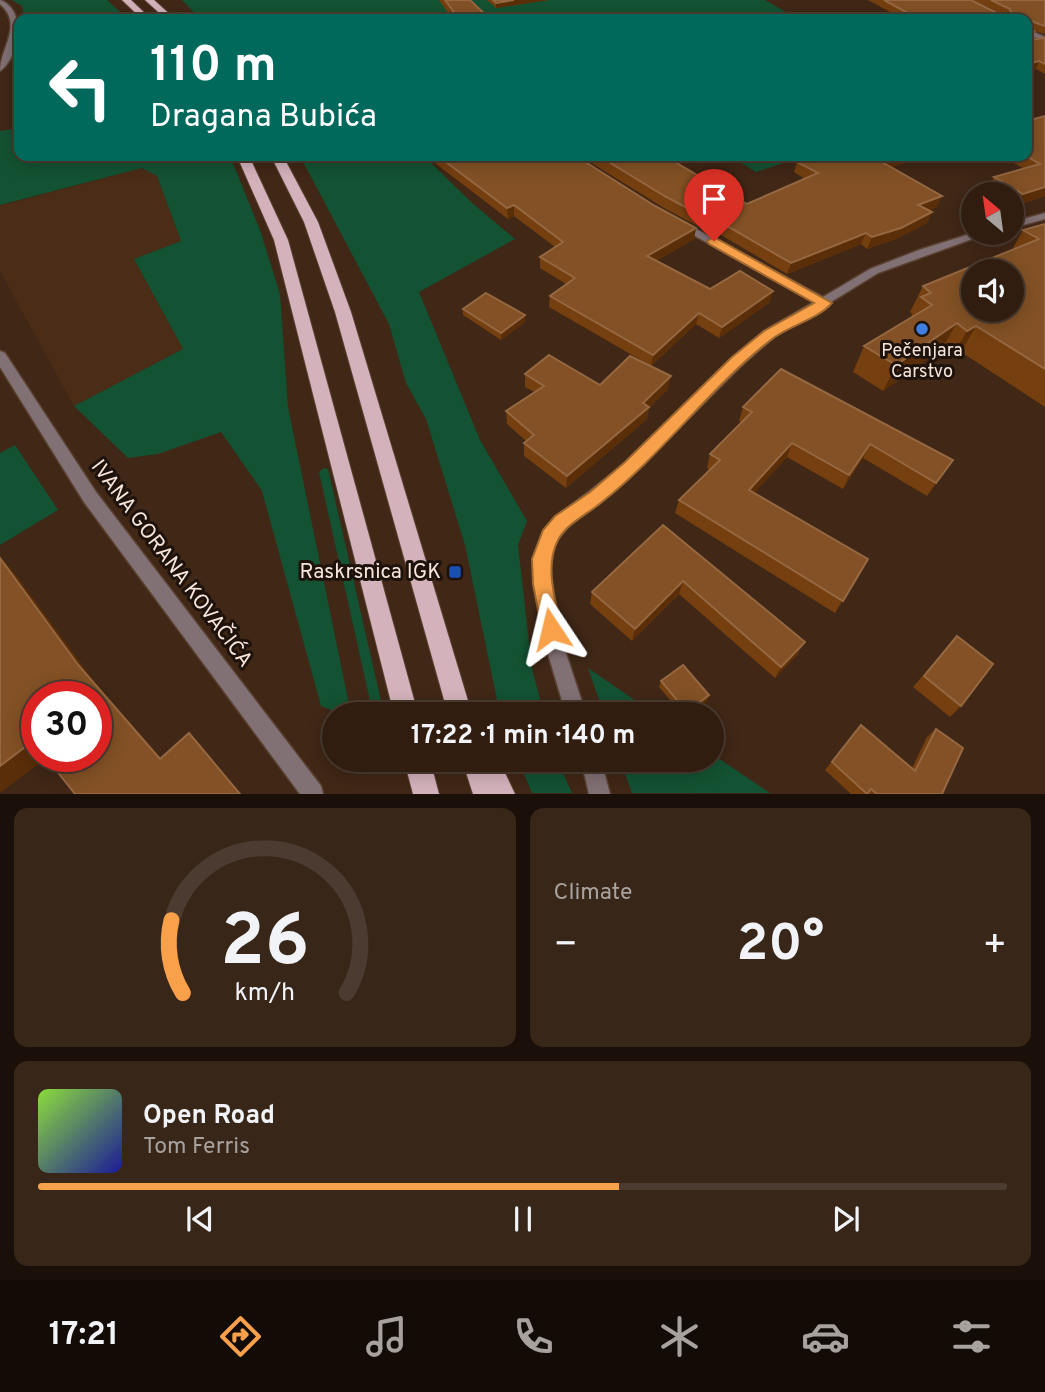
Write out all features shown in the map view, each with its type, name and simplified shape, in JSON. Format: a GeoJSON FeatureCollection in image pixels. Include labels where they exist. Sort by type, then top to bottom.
{"type":"FeatureCollection","features":[{"type":"Feature","properties":{"kind":"main road"},"geometry":{"type":"LineString","coordinates":[[126,0],[141,14]]}},
{"type":"Feature","properties":{"kind":"main road"},"geometry":{"type":"LineString","coordinates":[[149,0],[165,14]]}},
{"type":"Feature","properties":{"kind":"main road"},"geometry":{"type":"LineString","coordinates":[[245,161],[281,240],[403,702]]}},
{"type":"Feature","properties":{"kind":"main road"},"geometry":{"type":"LineString","coordinates":[[280,161],[311,222],[343,312],[457,702]]}},
{"type":"Feature","properties":{"kind":"main road"},"geometry":{"type":"LineString","coordinates":[[420,772],[426,793]]}},
{"type":"Feature","properties":{"kind":"main road"},"geometry":{"type":"LineString","coordinates":[[479,772],[486,793]]}},
{"type":"Feature","properties":{"kind":"main road"},"geometry":{"type":"LineString","coordinates":[[491,772],[502,793]]}},
{"type":"Feature","properties":{"kind":"street"},"geometry":{"type":"LineString","coordinates":[[0,1],[8,7],[14,17]]}},
{"type":"Feature","properties":{"kind":"street"},"geometry":{"type":"LineString","coordinates":[[0,69],[5,52]]}},
{"type":"Feature","properties":{"kind":"street"},"geometry":{"type":"LineString","coordinates":[[1024,222],[1045,216]]}},
{"type":"Feature","properties":{"kind":"street"},"geometry":{"type":"LineString","coordinates":[[670,218],[825,303]]}},
{"type":"Feature","properties":{"kind":"street"},"geometry":{"type":"LineString","coordinates":[[572,702],[547,615],[542,559],[550,536],[562,522],[631,467],[769,334],[825,303],[874,271],[961,240]]}},
{"type":"Feature","properties":{"kind":"street","name":"IVANA GORANA KOVAČIĆA"},"geometry":{"type":"LineString","coordinates":[[0,356],[90,497],[313,793]]}},
{"type":"Feature","properties":{"kind":"street"},"geometry":{"type":"LineString","coordinates":[[594,772],[600,793]]}},
{"type":"Feature","properties":{"kind":"shaded area"},"geometry":{"type":"Polygon","coordinates":[[[142,168],[157,176],[181,241],[134,259],[183,349],[74,406],[0,271],[0,206],[142,168]]]}},
{"type":"Feature","properties":{"kind":"green space"},"geometry":{"type":"Polygon","coordinates":[[[12,0],[107,0],[122,14],[24,14],[22,6],[12,0]]]}},
{"type":"Feature","properties":{"kind":"green space"},"geometry":{"type":"Polygon","coordinates":[[[182,0],[765,0],[789,14],[195,14],[182,0]]]}},
{"type":"Feature","properties":{"kind":"green space"},"geometry":{"type":"Polygon","coordinates":[[[14,129],[14,161],[232,161],[260,230],[280,294],[288,407],[349,702],[322,702],[321,706],[262,491],[221,432],[158,454],[128,458],[74,406],[183,349],[134,259],[181,241],[157,176],[142,168],[0,205],[0,131],[14,129]]]}},
{"type":"Feature","properties":{"kind":"green space"},"geometry":{"type":"Polygon","coordinates":[[[303,161],[429,161],[471,202],[515,239],[419,292],[480,440],[527,521],[518,545],[532,669],[541,702],[498,702],[465,545],[426,419],[406,383],[389,324],[303,161]]]}},
{"type":"Feature","properties":{"kind":"green space"},"geometry":{"type":"Polygon","coordinates":[[[738,161],[790,161],[756,172],[738,161]]]}},
{"type":"Feature","properties":{"kind":"green space"},"geometry":{"type":"Polygon","coordinates":[[[15,445],[58,510],[0,545],[0,453],[15,445]]]}},
{"type":"Feature","properties":{"kind":"green space"},"geometry":{"type":"Polygon","coordinates":[[[324,468],[328,469],[381,702],[370,702],[319,472],[324,468]]]}},
{"type":"Feature","properties":{"kind":"green space"},"geometry":{"type":"Polygon","coordinates":[[[588,668],[638,702],[600,702],[588,668]]]}},
{"type":"Feature","properties":{"kind":"green space"},"geometry":{"type":"Polygon","coordinates":[[[724,762],[770,793],[632,793],[624,772],[724,772],[724,762]]]}},
{"type":"Feature","properties":{"kind":"green space"},"geometry":{"type":"Polygon","coordinates":[[[523,772],[562,772],[572,793],[532,793],[523,772]]]}},
{"type":"Feature","properties":{"kind":"building"},"geometry":{"type":"Polygon","coordinates":[[[445,0],[470,0],[485,14],[455,14],[445,0]]]}},
{"type":"Feature","properties":{"kind":"building"},"geometry":{"type":"Polygon","coordinates":[[[493,0],[514,0],[496,3],[493,0]]]}},
{"type":"Feature","properties":{"kind":"building"},"geometry":{"type":"Polygon","coordinates":[[[884,0],[971,0],[999,14],[910,14],[884,0]]]}},
{"type":"Feature","properties":{"kind":"building"},"geometry":{"type":"Polygon","coordinates":[[[991,0],[1045,0],[1045,26],[1032,21],[1032,14],[999,14],[1011,13],[1010,9],[991,0]]]}},
{"type":"Feature","properties":{"kind":"building"},"geometry":{"type":"Polygon","coordinates":[[[1045,38],[1045,64],[1039,61],[1032,63],[1032,40],[1045,38]]]}},
{"type":"Feature","properties":{"kind":"building"},"geometry":{"type":"Polygon","coordinates":[[[1045,116],[1045,187],[1024,194],[1024,182],[1003,182],[994,177],[1040,164],[1032,159],[1032,120],[1045,116]]]}},
{"type":"Feature","properties":{"kind":"building"},"geometry":{"type":"Polygon","coordinates":[[[445,161],[584,161],[655,206],[696,228],[647,256],[710,289],[740,271],[773,291],[722,327],[699,313],[653,355],[550,296],[575,278],[540,257],[563,242],[514,205],[507,208],[445,161]]]}},
{"type":"Feature","properties":{"kind":"building"},"geometry":{"type":"Polygon","coordinates":[[[607,161],[673,161],[747,204],[818,173],[797,162],[800,161],[885,161],[882,162],[942,196],[918,205],[932,212],[901,228],[872,237],[866,233],[791,263],[713,218],[710,220],[607,161]]]}},
{"type":"Feature","properties":{"kind":"building"},"geometry":{"type":"Polygon","coordinates":[[[1045,224],[1045,369],[976,326],[967,331],[957,323],[896,365],[864,346],[932,305],[921,297],[931,293],[923,286],[961,271],[961,322],[1024,322],[1024,259],[990,259],[1039,239],[1024,230],[1045,224]]]}},
{"type":"Feature","properties":{"kind":"building"},"geometry":{"type":"Polygon","coordinates":[[[486,293],[525,315],[501,333],[463,309],[486,293]]]}},
{"type":"Feature","properties":{"kind":"building"},"geometry":{"type":"Polygon","coordinates":[[[549,355],[600,385],[630,356],[671,376],[643,403],[649,407],[567,476],[524,443],[534,435],[506,411],[544,386],[525,374],[549,355]]]}},
{"type":"Feature","properties":{"kind":"building"},"geometry":{"type":"Polygon","coordinates":[[[781,369],[953,460],[936,483],[870,444],[849,475],[792,443],[749,490],[868,559],[843,601],[679,500],[720,460],[710,454],[752,412],[743,407],[781,369]]]}},
{"type":"Feature","properties":{"kind":"building"},"geometry":{"type":"Polygon","coordinates":[[[663,525],[805,642],[781,667],[683,581],[635,629],[592,592],[663,525]]]}},
{"type":"Feature","properties":{"kind":"building"},"geometry":{"type":"Polygon","coordinates":[[[0,558],[92,681],[21,681],[21,750],[0,766],[0,558]]]}},
{"type":"Feature","properties":{"kind":"building"},"geometry":{"type":"Polygon","coordinates":[[[957,636],[993,664],[961,706],[924,676],[957,636]]]}},
{"type":"Feature","properties":{"kind":"building"},"geometry":{"type":"Polygon","coordinates":[[[683,665],[709,695],[700,702],[679,702],[661,681],[683,665]]]}},
{"type":"Feature","properties":{"kind":"building"},"geometry":{"type":"Polygon","coordinates":[[[112,704],[160,759],[189,733],[240,794],[75,794],[58,772],[112,772],[112,704]]]}},
{"type":"Feature","properties":{"kind":"building"},"geometry":{"type":"Polygon","coordinates":[[[861,725],[915,771],[936,729],[963,748],[942,794],[877,794],[871,789],[867,794],[832,762],[861,725]]]}},
{"type":"Feature","properties":{"kind":"place","name":"Pečenjara Carstvo"},"geometry":{"type":"Point","coordinates":[922,329]}},
{"type":"Feature","properties":{"kind":"place","name":"Raskrsnica IGK"},"geometry":{"type":"Point","coordinates":[455,572]}},
{"type":"Feature","properties":{"kind":"route"},"geometry":{"type":"LineString","coordinates":[[551,629],[543,584],[542,559],[550,536],[562,522],[631,467],[769,334],[825,303],[714,241]]}}]}
